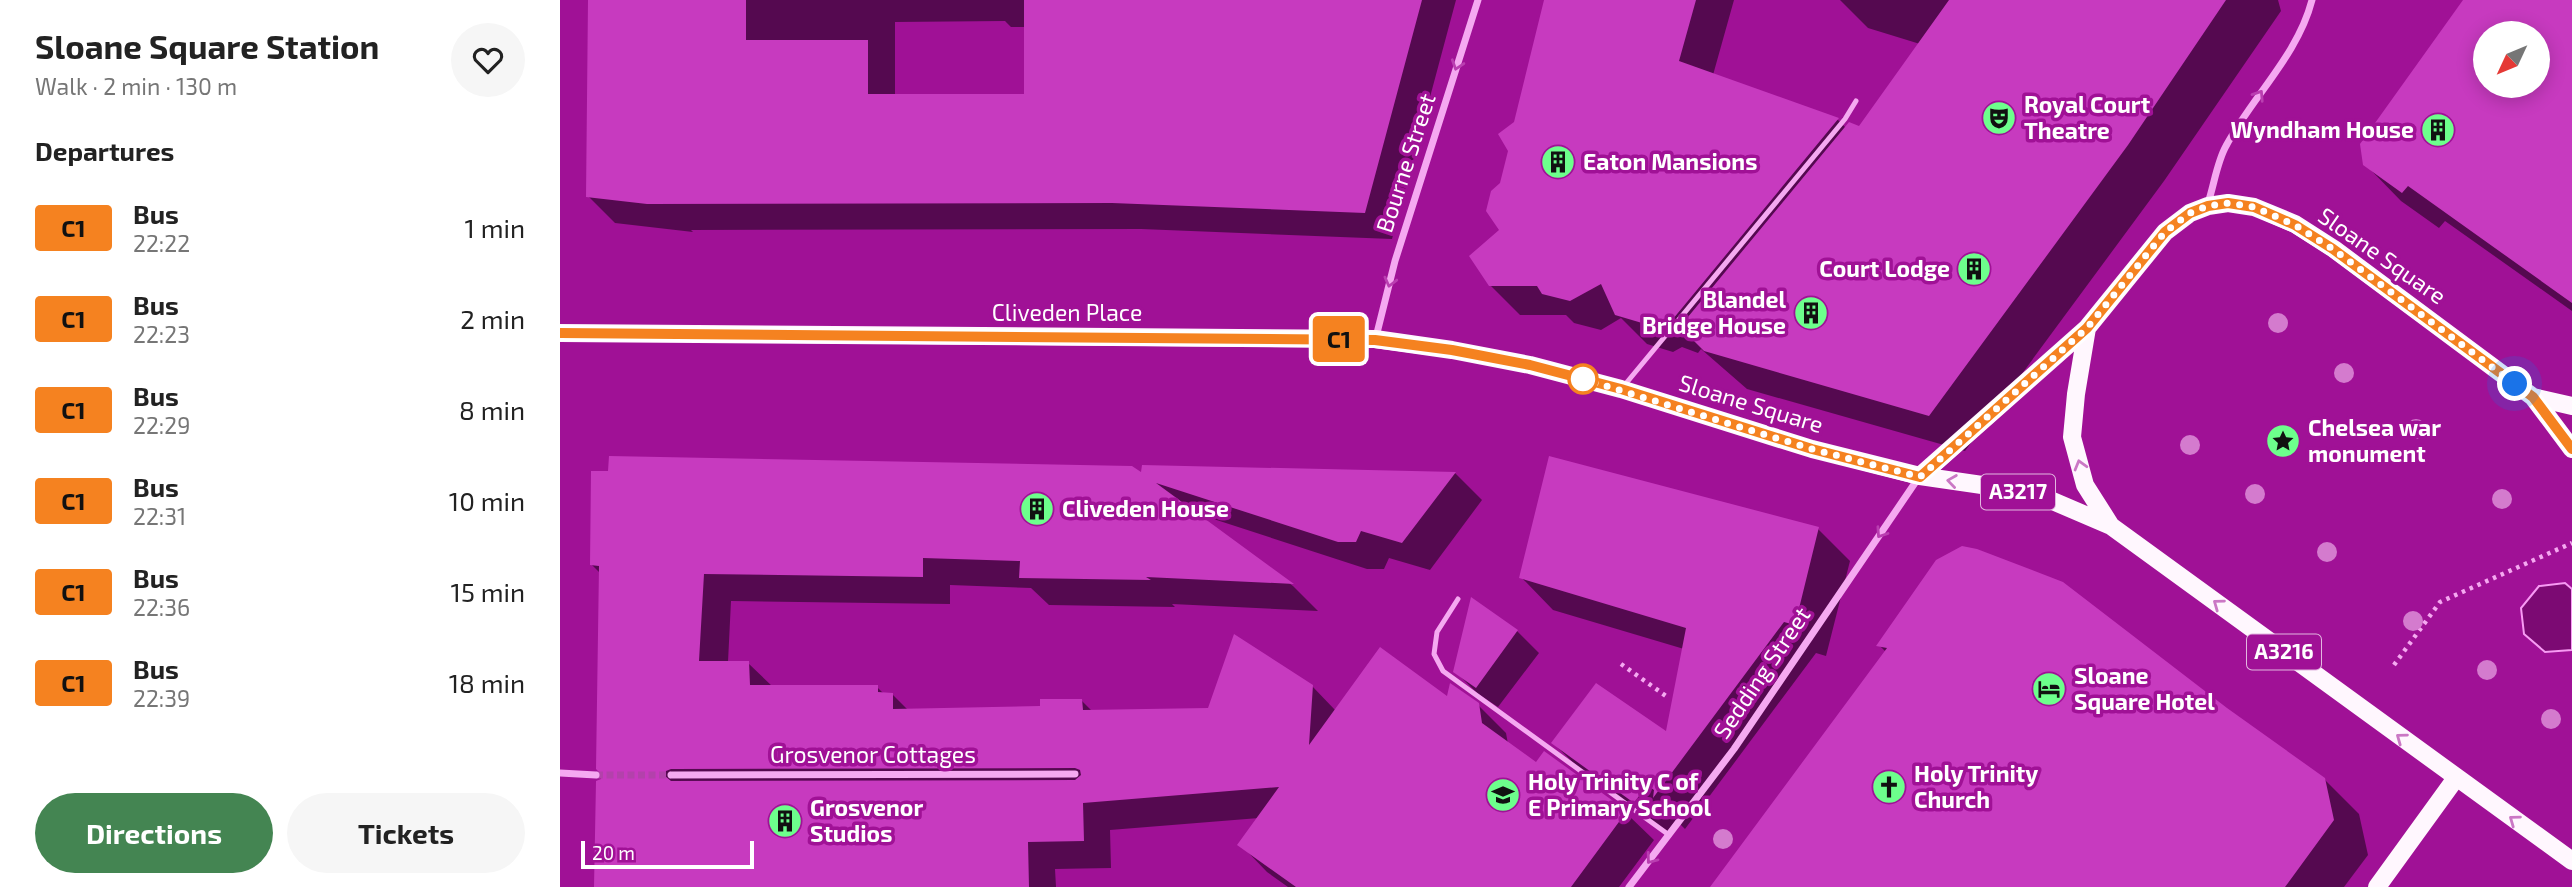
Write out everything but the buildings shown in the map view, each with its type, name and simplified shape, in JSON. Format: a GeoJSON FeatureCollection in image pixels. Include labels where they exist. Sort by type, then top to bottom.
{"type":"FeatureCollection","features":[{"type":"Feature","properties":{"kind":"main road","name":"Sloane Square"},"geometry":{"type":"LineString","coordinates":[[1920,477],[2087,328],[2165,232],[2190,213],[2208,206],[2228,203],[2254,207],[2295,225],[2333,249],[2533,397],[2572,449]]}},
{"type":"Feature","properties":{"kind":"main road","name":"Sloane Square"},"geometry":{"type":"LineString","coordinates":[[2087,328],[2072,437],[2085,485],[2111,526]]}},
{"type":"Feature","properties":{"kind":"main road","name":"Cliveden Place"},"geometry":{"type":"LineString","coordinates":[[560,333],[1375,340],[1488,356],[1569,375]]}},
{"type":"Feature","properties":{"kind":"main road","name":"Sloane Square"},"geometry":{"type":"LineString","coordinates":[[1569,375],[1812,449],[1920,477],[1982,485],[2048,499],[2111,526],[2572,861]]}},
{"type":"Feature","properties":{"kind":"main road","name":"A3216"},"geometry":{"type":"LineString","coordinates":[[2533,397],[2572,406]]}},
{"type":"Feature","properties":{"kind":"main road"},"geometry":{"type":"LineString","coordinates":[[2377,887],[2456,778]]}},
{"type":"Feature","properties":{"kind":"street","name":"Bourne Street"},"geometry":{"type":"LineString","coordinates":[[1375,340],[1395,261],[1478,0]]}},
{"type":"Feature","properties":{"kind":"street"},"geometry":{"type":"LineString","coordinates":[[2208,206],[2225,148],[2297,37],[2308,16],[2312,0]]}},
{"type":"Feature","properties":{"kind":"street","name":"Sedding Street"},"geometry":{"type":"LineString","coordinates":[[1629,887],[1734,749],[1920,477]]}},
{"type":"Feature","properties":{"kind":"street"},"geometry":{"type":"LineString","coordinates":[[560,773],[596,775]]}},
{"type":"Feature","properties":{"kind":"street","name":"Grosvenor Cottages"},"geometry":{"type":"LineString","coordinates":[[671,775],[1075,774]]}},
{"type":"Feature","properties":{"kind":"lane"},"geometry":{"type":"LineString","coordinates":[[1621,389],[1845,119],[1856,101]]}},
{"type":"Feature","properties":{"kind":"lane"},"geometry":{"type":"LineString","coordinates":[[1458,599],[1437,632],[1434,654],[1443,671],[1669,835]]}},
{"type":"Feature","properties":{"kind":"path"},"geometry":{"type":"LineString","coordinates":[[2394,665],[2440,602],[2572,543]]}},
{"type":"Feature","properties":{"kind":"path"},"geometry":{"type":"LineString","coordinates":[[1621,664],[1666,696]]}},
{"type":"Feature","properties":{"kind":"shaded area"},"geometry":{"type":"Polygon","coordinates":[[[2565,583],[2572,589],[2572,650],[2545,652],[2524,634],[2521,608],[2539,586],[2565,583]]]}},
{"type":"Feature","properties":{"kind":"tunnel"},"geometry":{"type":"LineString","coordinates":[[596,775],[671,775]]}},
{"type":"Feature","properties":{"kind":"bus line","name":"C1"},"geometry":{"type":"LineString","coordinates":[[560,333],[1375,340],[1452,350],[1530,365],[1621,389],[1812,449],[1920,477],[2087,328],[2165,232],[2190,213],[2208,206],[2228,203],[2254,207],[2295,225],[2333,249],[2533,397],[2572,449]]}},
{"type":"Feature","properties":{"kind":"place","name":"Royal Court Theatre"},"geometry":{"type":"Point","coordinates":[1999,118]}},
{"type":"Feature","properties":{"kind":"place","name":"Wyndham House"},"geometry":{"type":"Point","coordinates":[2438,130]}},
{"type":"Feature","properties":{"kind":"place","name":"Eaton Mansions"},"geometry":{"type":"Point","coordinates":[1558,162]}},
{"type":"Feature","properties":{"kind":"place","name":"Court Lodge"},"geometry":{"type":"Point","coordinates":[1974,269]}},
{"type":"Feature","properties":{"kind":"place","name":"Blandel Bridge House"},"geometry":{"type":"Point","coordinates":[1811,313]}},
{"type":"Feature","properties":{"kind":"place","name":"Chelsea war monument"},"geometry":{"type":"Point","coordinates":[2283,441]}},
{"type":"Feature","properties":{"kind":"place","name":"Cliveden House"},"geometry":{"type":"Point","coordinates":[1037,509]}},
{"type":"Feature","properties":{"kind":"place","name":"Sloane Square Hotel"},"geometry":{"type":"Point","coordinates":[2049,689]}},
{"type":"Feature","properties":{"kind":"place","name":"Holy Trinity Church"},"geometry":{"type":"Point","coordinates":[1889,787]}},
{"type":"Feature","properties":{"kind":"place","name":"Holy Trinity C of E Primary School"},"geometry":{"type":"Point","coordinates":[1503,795]}},
{"type":"Feature","properties":{"kind":"place","name":"Grosvenor Studios"},"geometry":{"type":"Point","coordinates":[785,821]}},
{"type":"Feature","properties":{"kind":"route"},"geometry":{"type":"LineString","coordinates":[[1583,379],[1812,449],[1920,477],[2087,328],[2165,232],[2190,213],[2208,206],[2228,203],[2254,207],[2295,225],[2333,249],[2515,384]]}}]}
